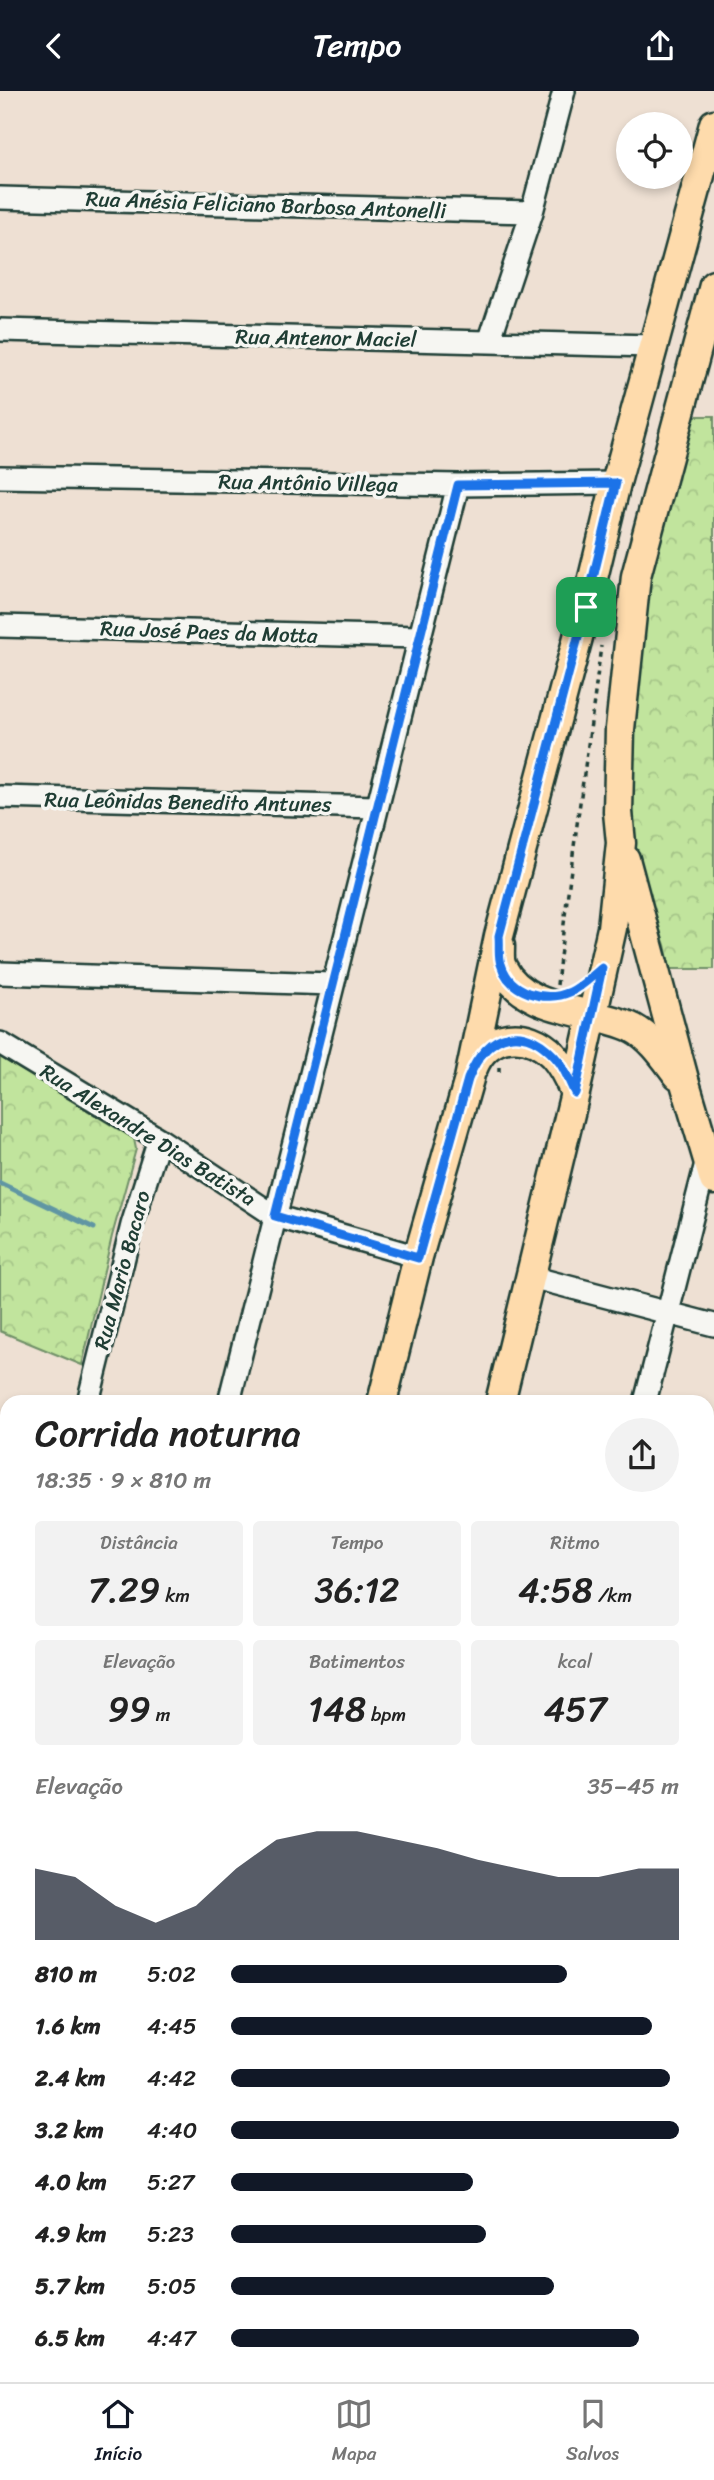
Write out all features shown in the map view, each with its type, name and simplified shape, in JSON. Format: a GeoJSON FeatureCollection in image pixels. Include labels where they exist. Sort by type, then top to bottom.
{"type":"FeatureCollection","features":[{"type":"Feature","properties":{"kind":"main road"},"geometry":{"type":"LineString","coordinates":[[384,1395],[418,1258],[468,1079],[499,936],[616,483],[714,124]]}},
{"type":"Feature","properties":{"kind":"main road"},"geometry":{"type":"LineString","coordinates":[[711,1170],[621,843],[618,812],[620,729],[636,576],[714,285]]}},
{"type":"Feature","properties":{"kind":"main road"},"geometry":{"type":"LineString","coordinates":[[502,1395],[612,927],[621,843]]}},
{"type":"Feature","properties":{"kind":"main road"},"geometry":{"type":"LineString","coordinates":[[499,936],[501,965],[513,983],[529,995],[555,1006],[630,1027],[654,1045],[685,1083]]}},
{"type":"Feature","properties":{"kind":"main road"},"geometry":{"type":"LineString","coordinates":[[529,995],[551,996],[570,992],[602,968]]}},
{"type":"Feature","properties":{"kind":"main road"},"geometry":{"type":"LineString","coordinates":[[468,1079],[476,1060],[487,1048],[497,1040],[515,1036],[539,1043],[551,1053],[562,1066],[575,1093]]}},
{"type":"Feature","properties":{"kind":"street"},"geometry":{"type":"LineString","coordinates":[[489,342],[531,212],[564,91]]}},
{"type":"Feature","properties":{"kind":"street","name":"Rua Anésia Feliciano Barbosa Antonelli"},"geometry":{"type":"LineString","coordinates":[[0,198],[531,212]]}},
{"type":"Feature","properties":{"kind":"street","name":"Rua Antenor Maciel"},"geometry":{"type":"LineString","coordinates":[[0,330],[653,346]]}},
{"type":"Feature","properties":{"kind":"street","name":"Rua Antônio Villega"},"geometry":{"type":"LineString","coordinates":[[0,478],[458,485],[616,483]]}},
{"type":"Feature","properties":{"kind":"street"},"geometry":{"type":"LineString","coordinates":[[231,1395],[458,485]]}},
{"type":"Feature","properties":{"kind":"street","name":"Rua José Paes da Motta"},"geometry":{"type":"LineString","coordinates":[[0,626],[418,637]]}},
{"type":"Feature","properties":{"kind":"street","name":"Rua Leônidas Benedito Antunes"},"geometry":{"type":"LineString","coordinates":[[0,797],[376,807]]}},
{"type":"Feature","properties":{"kind":"street"},"geometry":{"type":"LineString","coordinates":[[0,973],[332,983]]}},
{"type":"Feature","properties":{"kind":"street","name":"Rua Alexandre Dias Batista"},"geometry":{"type":"LineString","coordinates":[[0,1043],[159,1139],[275,1216],[418,1258]]}},
{"type":"Feature","properties":{"kind":"street","name":"Rua Mario Bacaro"},"geometry":{"type":"LineString","coordinates":[[90,1395],[132,1224],[159,1139]]}},
{"type":"Feature","properties":{"kind":"street"},"geometry":{"type":"LineString","coordinates":[[647,1395],[668,1313],[711,1170]]}},
{"type":"Feature","properties":{"kind":"street"},"geometry":{"type":"LineString","coordinates":[[531,1277],[714,1325]]}},
{"type":"Feature","properties":{"kind":"green space"},"geometry":{"type":"Polygon","coordinates":[[[694,416],[714,416],[714,969],[670,969],[665,945],[636,863],[630,743],[652,568],[694,416]]]}},
{"type":"Feature","properties":{"kind":"green space"},"geometry":{"type":"Polygon","coordinates":[[[0,1057],[134,1139],[136,1149],[112,1236],[82,1365],[0,1331],[0,1057]]]}},
{"type":"Feature","properties":{"kind":"waterway"},"geometry":{"type":"LineString","coordinates":[[0,1183],[94,1228]]}},
{"type":"Feature","properties":{"kind":"route"},"geometry":{"type":"LineString","coordinates":[[616,483],[586,607],[499,936],[501,965],[513,983],[529,995],[551,996],[570,992],[602,968],[575,1093],[562,1066],[539,1043],[515,1036],[497,1040],[487,1048],[476,1060],[468,1079],[418,1258],[275,1216],[458,485],[616,483]]}}]}
